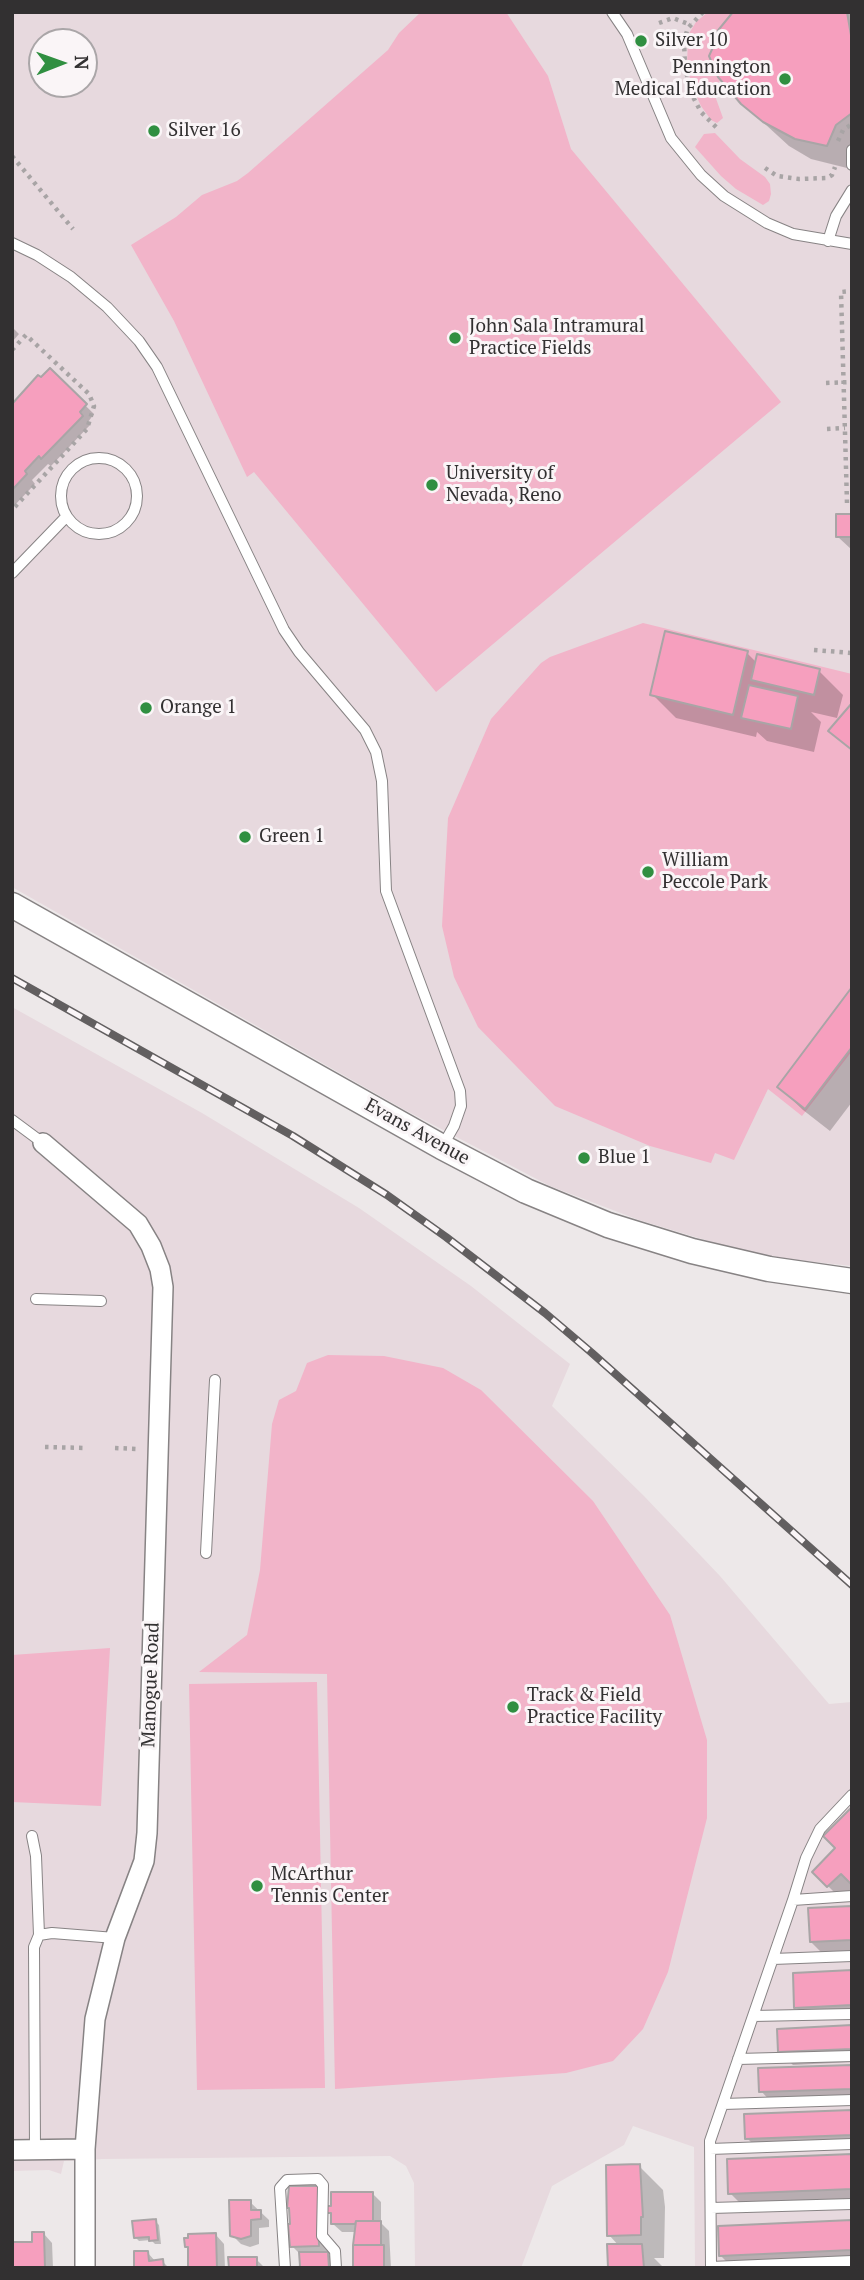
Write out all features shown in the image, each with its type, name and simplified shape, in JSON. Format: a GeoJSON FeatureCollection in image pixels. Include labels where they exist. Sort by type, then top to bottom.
{"type":"FeatureCollection","features":[{"type":"Feature","properties":{"kind":"street","name":"Evans Avenue"},"geometry":{"type":"LineString","coordinates":[[12,905],[442,1147],[555,1204],[654,1241],[769,1269],[852,1281]]}},
{"type":"Feature","properties":{"kind":"street","name":"Manogue Road"},"geometry":{"type":"LineString","coordinates":[[43,1143],[138,1224],[160,1269],[163,1287],[147,1833],[144,1861],[115,1938],[95,2019],[85,2149],[85,2268]]}},
{"type":"Feature","properties":{"kind":"street"},"geometry":{"type":"LineString","coordinates":[[12,2150],[85,2149]]}},
{"type":"Feature","properties":{"kind":"lane"},"geometry":{"type":"LineString","coordinates":[[612,12],[627,34],[671,138],[701,175],[724,196],[768,223],[793,234],[852,244]]}},
{"type":"Feature","properties":{"kind":"lane"},"geometry":{"type":"LineString","coordinates":[[852,150],[852,165]]}},
{"type":"Feature","properties":{"kind":"lane"},"geometry":{"type":"LineString","coordinates":[[828,241],[836,216],[852,190]]}},
{"type":"Feature","properties":{"kind":"lane"},"geometry":{"type":"LineString","coordinates":[[12,243],[71,276],[107,307],[139,341],[157,367],[284,630],[299,652],[365,730],[376,752],[382,781],[386,891],[460,1091],[461,1106],[442,1147]]}},
{"type":"Feature","properties":{"kind":"lane"},"geometry":{"type":"LineString","coordinates":[[110,459],[121,465],[136,486],[134,510],[120,528],[108,534],[85,532],[74,526],[66,517],[61,505],[61,491],[73,468],[84,461],[110,459]]}},
{"type":"Feature","properties":{"kind":"lane"},"geometry":{"type":"LineString","coordinates":[[12,573],[66,517]]}},
{"type":"Feature","properties":{"kind":"lane"},"geometry":{"type":"LineString","coordinates":[[12,1120],[43,1143]]}},
{"type":"Feature","properties":{"kind":"lane"},"geometry":{"type":"LineString","coordinates":[[36,1299],[101,1301]]}},
{"type":"Feature","properties":{"kind":"lane"},"geometry":{"type":"LineString","coordinates":[[206,1553],[215,1380]]}},
{"type":"Feature","properties":{"kind":"lane"},"geometry":{"type":"LineString","coordinates":[[852,1795],[820,1829],[806,1858],[710,2141],[711,2267],[852,2261]]}},
{"type":"Feature","properties":{"kind":"lane"},"geometry":{"type":"LineString","coordinates":[[32,1836],[36,1856],[39,1935],[34,1947],[35,2150]]}},
{"type":"Feature","properties":{"kind":"lane"},"geometry":{"type":"LineString","coordinates":[[793,1899],[852,1896]]}},
{"type":"Feature","properties":{"kind":"lane"},"geometry":{"type":"LineString","coordinates":[[39,1935],[52,1933],[115,1938]]}},
{"type":"Feature","properties":{"kind":"lane"},"geometry":{"type":"LineString","coordinates":[[773,1959],[852,1956]]}},
{"type":"Feature","properties":{"kind":"lane"},"geometry":{"type":"LineString","coordinates":[[753,2016],[852,2014]]}},
{"type":"Feature","properties":{"kind":"lane"},"geometry":{"type":"LineString","coordinates":[[738,2059],[852,2056]]}},
{"type":"Feature","properties":{"kind":"lane"},"geometry":{"type":"LineString","coordinates":[[723,2104],[852,2100]]}},
{"type":"Feature","properties":{"kind":"lane"},"geometry":{"type":"LineString","coordinates":[[710,2149],[852,2144]]}},
{"type":"Feature","properties":{"kind":"lane"},"geometry":{"type":"LineString","coordinates":[[285,2268],[280,2188],[287,2180],[318,2179],[323,2185],[323,2236],[335,2251],[336,2268]]}},
{"type":"Feature","properties":{"kind":"lane"},"geometry":{"type":"LineString","coordinates":[[711,2208],[852,2204]]}},
{"type":"Feature","properties":{"kind":"path"},"geometry":{"type":"LineString","coordinates":[[703,12],[691,25],[684,40],[683,52],[688,80],[701,112],[718,129]]}},
{"type":"Feature","properties":{"kind":"path"},"geometry":{"type":"LineString","coordinates":[[659,23],[673,18],[691,25]]}},
{"type":"Feature","properties":{"kind":"path"},"geometry":{"type":"LineString","coordinates":[[836,146],[843,130],[852,124]]}},
{"type":"Feature","properties":{"kind":"path"},"geometry":{"type":"LineString","coordinates":[[12,156],[73,229]]}},
{"type":"Feature","properties":{"kind":"path"},"geometry":{"type":"LineString","coordinates":[[765,168],[787,178],[827,178],[835,170],[835,157]]}},
{"type":"Feature","properties":{"kind":"path"},"geometry":{"type":"LineString","coordinates":[[847,503],[841,292],[852,291]]}},
{"type":"Feature","properties":{"kind":"path"},"geometry":{"type":"LineString","coordinates":[[12,350],[26,335],[89,394],[94,407],[87,429],[12,510]]}},
{"type":"Feature","properties":{"kind":"path"},"geometry":{"type":"LineString","coordinates":[[826,383],[852,382]]}},
{"type":"Feature","properties":{"kind":"path"},"geometry":{"type":"LineString","coordinates":[[827,429],[845,428]]}},
{"type":"Feature","properties":{"kind":"path"},"geometry":{"type":"LineString","coordinates":[[814,650],[852,653]]}},
{"type":"Feature","properties":{"kind":"path"},"geometry":{"type":"LineString","coordinates":[[45,1447],[87,1448]]}},
{"type":"Feature","properties":{"kind":"path"},"geometry":{"type":"LineString","coordinates":[[115,1448],[142,1449]]}},
{"type":"Feature","properties":{"kind":"shaded area","name":"University of Nevada, Reno"},"geometry":{"type":"Polygon","coordinates":[[[12,12],[852,12],[852,1266],[787,1259],[735,1249],[639,1220],[550,1186],[405,1110],[12,887],[12,12]]]}},
{"type":"Feature","properties":{"kind":"shaded area","name":"John Sala Intramural Practice Fields"},"geometry":{"type":"Polygon","coordinates":[[[421,12],[506,12],[548,76],[571,149],[781,402],[436,692],[254,472],[247,477],[174,321],[131,245],[176,217],[202,195],[237,181],[248,173],[388,50],[399,33],[421,12]]]}},
{"type":"Feature","properties":{"kind":"shaded area"},"geometry":{"type":"Polygon","coordinates":[[[708,12],[733,12],[709,56],[720,81],[714,93],[723,118],[717,123],[711,120],[701,106],[687,67],[688,35],[696,22],[708,12]]]}},
{"type":"Feature","properties":{"kind":"shaded area"},"geometry":{"type":"Polygon","coordinates":[[[715,133],[740,159],[765,177],[770,184],[769,201],[763,205],[736,189],[695,147],[704,134],[715,133]]]}},
{"type":"Feature","properties":{"kind":"shaded area","name":"William Peccole Park"},"geometry":{"type":"Polygon","coordinates":[[[643,623],[852,674],[852,1051],[802,1116],[768,1089],[734,1160],[715,1153],[711,1163],[650,1146],[555,1106],[478,1027],[454,977],[442,926],[448,818],[491,719],[541,663],[550,657],[643,623]]]}},
{"type":"Feature","properties":{"kind":"shaded area"},"geometry":{"type":"Polygon","coordinates":[[[12,1007],[202,1113],[359,1208],[471,1286],[570,1364],[552,1406],[644,1496],[720,1576],[829,1704],[852,1702],[852,2268],[695,2268],[694,2147],[633,2126],[624,2145],[552,2186],[521,2268],[415,2268],[414,2183],[406,2166],[390,2156],[102,2159],[64,2161],[61,2174],[49,2170],[12,2171],[12,1007]]]}},
{"type":"Feature","properties":{"kind":"shaded area","name":"Track & Field Practice Facility"},"geometry":{"type":"Polygon","coordinates":[[[328,1355],[384,1356],[443,1368],[481,1390],[593,1501],[670,1615],[707,1740],[707,1818],[668,1972],[643,2029],[613,2061],[566,2073],[335,2089],[327,1674],[199,1672],[247,1635],[260,1570],[272,1424],[279,1400],[296,1391],[307,1363],[328,1355]]]}},
{"type":"Feature","properties":{"kind":"shaded area"},"geometry":{"type":"Polygon","coordinates":[[[110,1648],[101,1806],[12,1802],[12,1655],[110,1648]]]}},
{"type":"Feature","properties":{"kind":"shaded area","name":"McArthur Tennis Center"},"geometry":{"type":"Polygon","coordinates":[[[317,1682],[325,2088],[197,2090],[189,1684],[317,1682]]]}},
{"type":"Feature","properties":{"kind":"building","name":"Pennington Medical Education"},"geometry":{"type":"Polygon","coordinates":[[[733,12],[847,12],[852,41],[852,113],[836,125],[827,146],[795,139],[763,122],[741,104],[718,77],[709,56],[714,45],[711,39],[733,12]]]}},
{"type":"Feature","properties":{"kind":"building"},"geometry":{"type":"Polygon","coordinates":[[[50,368],[87,404],[80,412],[83,416],[41,459],[39,456],[12,490],[12,404],[38,375],[41,377],[50,368]]]}},
{"type":"Feature","properties":{"kind":"building"},"geometry":{"type":"Polygon","coordinates":[[[836,514],[852,514],[852,537],[836,537],[836,514]]]}},
{"type":"Feature","properties":{"kind":"building"},"geometry":{"type":"Polygon","coordinates":[[[665,631],[748,651],[733,715],[650,695],[665,631]]]}},
{"type":"Feature","properties":{"kind":"building"},"geometry":{"type":"Polygon","coordinates":[[[757,654],[820,669],[814,695],[751,680],[757,654]]]}},
{"type":"Feature","properties":{"kind":"building"},"geometry":{"type":"Polygon","coordinates":[[[749,685],[798,696],[791,729],[741,718],[749,685]]]}},
{"type":"Feature","properties":{"kind":"building"},"geometry":{"type":"Polygon","coordinates":[[[852,703],[852,750],[828,731],[852,703]]]}},
{"type":"Feature","properties":{"kind":"building"},"geometry":{"type":"Polygon","coordinates":[[[852,987],[852,1047],[805,1109],[777,1087],[852,987]]]}},
{"type":"Feature","properties":{"kind":"building"},"geometry":{"type":"Polygon","coordinates":[[[852,1807],[852,1885],[841,1874],[827,1887],[812,1872],[835,1848],[823,1836],[852,1807]]]}},
{"type":"Feature","properties":{"kind":"building"},"geometry":{"type":"Polygon","coordinates":[[[852,1906],[852,1940],[810,1942],[808,1908],[852,1906]]]}},
{"type":"Feature","properties":{"kind":"building"},"geometry":{"type":"Polygon","coordinates":[[[852,1970],[852,2005],[794,2008],[793,1973],[852,1970]]]}},
{"type":"Feature","properties":{"kind":"building"},"geometry":{"type":"Polygon","coordinates":[[[852,2025],[852,2049],[778,2052],[777,2029],[852,2025]]]}},
{"type":"Feature","properties":{"kind":"building"},"geometry":{"type":"Polygon","coordinates":[[[852,2065],[852,2089],[759,2092],[758,2068],[852,2065]]]}},
{"type":"Feature","properties":{"kind":"building"},"geometry":{"type":"Polygon","coordinates":[[[852,2110],[852,2135],[745,2139],[744,2114],[852,2110]]]}},
{"type":"Feature","properties":{"kind":"building"},"geometry":{"type":"Polygon","coordinates":[[[852,2154],[852,2189],[728,2194],[727,2159],[852,2154]]]}},
{"type":"Feature","properties":{"kind":"building"},"geometry":{"type":"Polygon","coordinates":[[[640,2164],[643,2217],[641,2235],[607,2236],[606,2165],[640,2164]]]}},
{"type":"Feature","properties":{"kind":"building"},"geometry":{"type":"Polygon","coordinates":[[[289,2186],[318,2186],[319,2246],[290,2247],[287,2208],[289,2186]]]}},
{"type":"Feature","properties":{"kind":"building"},"geometry":{"type":"Polygon","coordinates":[[[331,2192],[373,2192],[373,2221],[331,2224],[331,2213],[327,2213],[327,2206],[331,2206],[331,2192]]]}},
{"type":"Feature","properties":{"kind":"building"},"geometry":{"type":"Polygon","coordinates":[[[229,2200],[251,2200],[251,2210],[261,2210],[261,2219],[251,2220],[251,2236],[241,2239],[230,2236],[229,2200]]]}},
{"type":"Feature","properties":{"kind":"building"},"geometry":{"type":"Polygon","coordinates":[[[156,2219],[158,2240],[149,2241],[149,2237],[134,2238],[132,2221],[156,2219]]]}},
{"type":"Feature","properties":{"kind":"building"},"geometry":{"type":"Polygon","coordinates":[[[852,2220],[852,2250],[719,2256],[718,2226],[852,2220]]]}},
{"type":"Feature","properties":{"kind":"building"},"geometry":{"type":"Polygon","coordinates":[[[356,2221],[381,2221],[381,2245],[353,2245],[356,2221]]]}},
{"type":"Feature","properties":{"kind":"building"},"geometry":{"type":"Polygon","coordinates":[[[32,2232],[44,2232],[45,2268],[12,2268],[12,2242],[32,2242],[32,2232]]]}},
{"type":"Feature","properties":{"kind":"building"},"geometry":{"type":"Polygon","coordinates":[[[216,2233],[217,2268],[188,2268],[188,2247],[185,2247],[184,2238],[188,2238],[188,2234],[216,2233]]]}},
{"type":"Feature","properties":{"kind":"building"},"geometry":{"type":"Polygon","coordinates":[[[607,2244],[642,2244],[644,2268],[608,2268],[607,2244]]]}},
{"type":"Feature","properties":{"kind":"building"},"geometry":{"type":"Polygon","coordinates":[[[353,2245],[384,2245],[384,2268],[353,2268],[353,2245]]]}},
{"type":"Feature","properties":{"kind":"building"},"geometry":{"type":"Polygon","coordinates":[[[134,2251],[148,2251],[149,2261],[163,2259],[164,2268],[134,2268],[134,2251]]]}},
{"type":"Feature","properties":{"kind":"building"},"geometry":{"type":"Polygon","coordinates":[[[299,2252],[328,2252],[329,2268],[297,2268],[300,2266],[299,2252]]]}},
{"type":"Feature","properties":{"kind":"building"},"geometry":{"type":"Polygon","coordinates":[[[228,2257],[257,2257],[257,2268],[229,2268],[228,2257]]]}},
{"type":"Feature","properties":{"kind":"railway"},"geometry":{"type":"LineString","coordinates":[[12,978],[293,1136],[387,1195],[446,1237],[592,1353],[852,1585]]}},
{"type":"Feature","properties":{"kind":"place","name":"Silver 10"},"geometry":{"type":"Point","coordinates":[641,41]}},
{"type":"Feature","properties":{"kind":"place","name":"Pennington Medical Education"},"geometry":{"type":"Point","coordinates":[785,79]}},
{"type":"Feature","properties":{"kind":"place","name":"Silver 16"},"geometry":{"type":"Point","coordinates":[154,131]}},
{"type":"Feature","properties":{"kind":"place","name":"John Sala Intramural Practice Fields"},"geometry":{"type":"Point","coordinates":[455,338]}},
{"type":"Feature","properties":{"kind":"place","name":"University of Nevada, Reno"},"geometry":{"type":"Point","coordinates":[432,485]}},
{"type":"Feature","properties":{"kind":"place","name":"Orange 1"},"geometry":{"type":"Point","coordinates":[146,708]}},
{"type":"Feature","properties":{"kind":"place","name":"Green 1"},"geometry":{"type":"Point","coordinates":[245,837]}},
{"type":"Feature","properties":{"kind":"place","name":"William Peccole Park"},"geometry":{"type":"Point","coordinates":[648,872]}},
{"type":"Feature","properties":{"kind":"place","name":"Blue 1"},"geometry":{"type":"Point","coordinates":[584,1158]}},
{"type":"Feature","properties":{"kind":"place","name":"Track & Field Practice Facility"},"geometry":{"type":"Point","coordinates":[513,1707]}},
{"type":"Feature","properties":{"kind":"place","name":"McArthur Tennis Center"},"geometry":{"type":"Point","coordinates":[257,1886]}}]}
